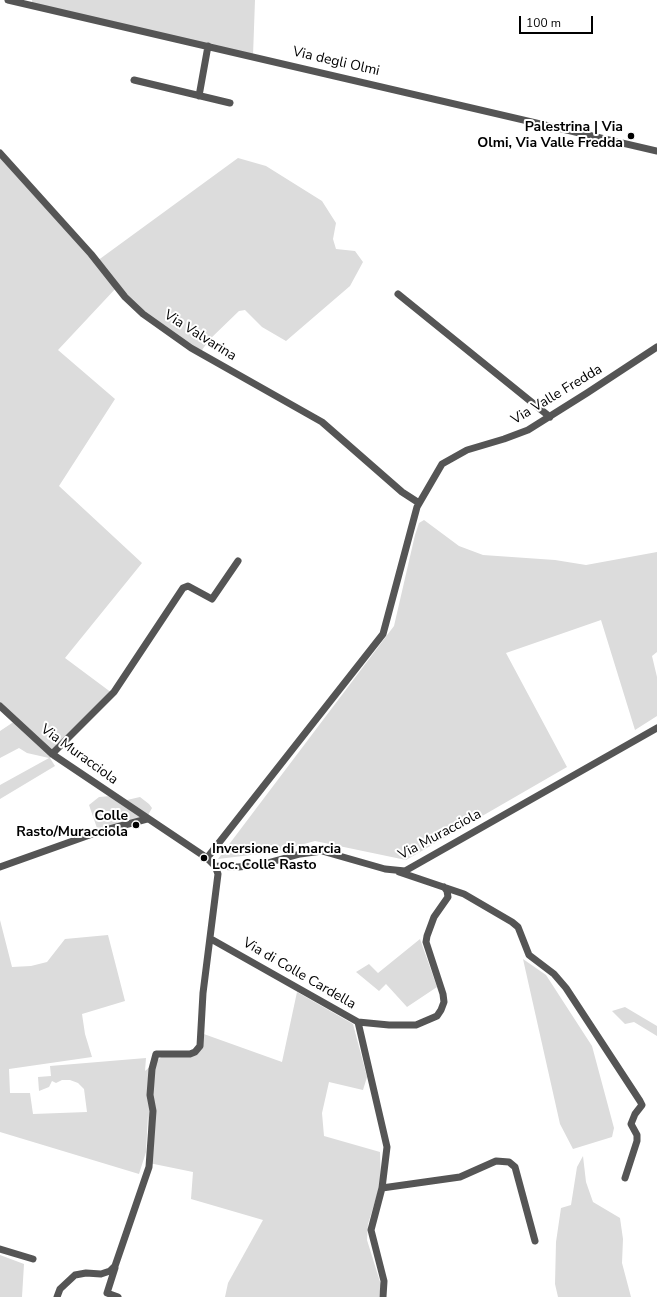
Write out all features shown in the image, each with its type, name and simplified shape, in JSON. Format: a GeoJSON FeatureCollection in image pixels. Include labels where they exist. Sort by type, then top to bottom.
{"type":"FeatureCollection","features":[{"type":"Feature","properties":{"kind":"street","name":"Via degli Olmi"},"geometry":{"type":"LineString","coordinates":[[8,0],[657,151]]}},
{"type":"Feature","properties":{"kind":"street"},"geometry":{"type":"LineString","coordinates":[[199,96],[208,46]]}},
{"type":"Feature","properties":{"kind":"street"},"geometry":{"type":"LineString","coordinates":[[134,80],[230,103]]}},
{"type":"Feature","properties":{"kind":"street","name":"Via Valvarina"},"geometry":{"type":"LineString","coordinates":[[0,154],[141,313],[187,346],[322,422],[402,492],[419,504]]}},
{"type":"Feature","properties":{"kind":"street"},"geometry":{"type":"LineString","coordinates":[[398,294],[550,417]]}},
{"type":"Feature","properties":{"kind":"street","name":"Via Valle Fredda"},"geometry":{"type":"LineString","coordinates":[[207,858],[383,634],[419,504],[441,465],[467,450],[520,433],[550,417],[657,347]]}},
{"type":"Feature","properties":{"kind":"street"},"geometry":{"type":"LineString","coordinates":[[52,754],[114,692],[183,588],[188,586],[209,598],[213,598],[238,561]]}},
{"type":"Feature","properties":{"kind":"street","name":"Via Muracciola"},"geometry":{"type":"LineString","coordinates":[[0,706],[52,754],[207,858],[215,866],[256,866],[300,854],[322,851],[399,872],[410,869],[594,762],[657,728]]}},
{"type":"Feature","properties":{"kind":"street"},"geometry":{"type":"LineString","coordinates":[[0,867],[98,832],[148,819]]}},
{"type":"Feature","properties":{"kind":"street"},"geometry":{"type":"LineString","coordinates":[[118,1297],[107,1293],[149,1167],[153,1111],[150,1095],[152,1069],[156,1054],[190,1054],[195,1052],[200,1046],[203,993],[218,874],[215,866]]}},
{"type":"Feature","properties":{"kind":"street"},"geometry":{"type":"LineString","coordinates":[[399,872],[464,894],[518,927],[529,955],[554,974],[566,988],[642,1105],[635,1114],[631,1124],[637,1141],[625,1178]]}},
{"type":"Feature","properties":{"kind":"street"},"geometry":{"type":"LineString","coordinates":[[358,1022],[389,1025],[416,1025],[437,1016],[441,1010],[444,1002],[443,994],[426,942],[434,917],[448,897],[447,891],[444,887]]}},
{"type":"Feature","properties":{"kind":"street","name":"Via di Colle Cardella"},"geometry":{"type":"LineString","coordinates":[[211,939],[358,1022],[387,1139],[387,1160],[382,1188],[371,1230],[384,1281],[383,1297]]}},
{"type":"Feature","properties":{"kind":"street"},"geometry":{"type":"LineString","coordinates":[[382,1188],[460,1177],[496,1161],[509,1162],[515,1167],[535,1241]]}},
{"type":"Feature","properties":{"kind":"street"},"geometry":{"type":"LineString","coordinates":[[0,1249],[33,1259]]}},
{"type":"Feature","properties":{"kind":"street"},"geometry":{"type":"LineString","coordinates":[[57,1297],[60,1288],[75,1276],[86,1273],[101,1274],[110,1271],[115,1266]]}},
{"type":"Feature","properties":{"kind":"shaded area"},"geometry":{"type":"Polygon","coordinates":[[[32,0],[255,0],[253,56],[32,5],[32,0]]]}},
{"type":"Feature","properties":{"kind":"shaded area"},"geometry":{"type":"Polygon","coordinates":[[[0,153],[97,261],[238,158],[266,166],[322,201],[336,223],[333,239],[336,249],[355,251],[363,262],[350,286],[286,341],[262,327],[245,310],[239,311],[209,340],[200,353],[143,314],[117,287],[58,350],[115,399],[59,486],[142,563],[65,658],[112,693],[52,754],[50,758],[55,766],[0,799],[0,785],[49,758],[27,753],[19,748],[0,758],[0,731],[15,721],[0,706],[0,153]]]}},
{"type":"Feature","properties":{"kind":"shaded area"},"geometry":{"type":"Polygon","coordinates":[[[424,520],[459,546],[483,555],[555,560],[586,565],[657,552],[657,652],[652,656],[657,677],[657,716],[635,730],[601,620],[506,653],[567,767],[406,860],[315,841],[275,852],[218,859],[394,626],[415,535],[419,523],[424,520]]]}},
{"type":"Feature","properties":{"kind":"shaded area"},"geometry":{"type":"Polygon","coordinates":[[[111,796],[127,800],[140,797],[152,808],[147,817],[97,828],[89,805],[99,797],[111,796]]]}},
{"type":"Feature","properties":{"kind":"shaded area"},"geometry":{"type":"Polygon","coordinates":[[[0,920],[12,967],[31,966],[47,962],[65,939],[108,935],[125,1001],[82,1014],[85,1034],[92,1057],[9,1069],[10,1093],[30,1093],[33,1114],[87,1112],[84,1089],[78,1083],[70,1080],[62,1080],[56,1083],[52,1081],[49,1087],[39,1091],[38,1077],[51,1076],[50,1066],[146,1058],[145,1071],[165,1054],[190,1054],[199,1048],[201,1033],[282,1062],[297,992],[353,1024],[367,1077],[363,1090],[329,1082],[322,1113],[324,1136],[380,1152],[381,1182],[368,1224],[367,1240],[381,1285],[379,1297],[225,1297],[228,1283],[263,1220],[191,1199],[193,1172],[149,1163],[148,1115],[146,1152],[139,1174],[0,1132],[0,920]]]}},
{"type":"Feature","properties":{"kind":"shaded area"},"geometry":{"type":"Polygon","coordinates":[[[420,939],[437,987],[407,1007],[386,984],[379,991],[356,972],[369,964],[378,973],[420,939]]]}},
{"type":"Feature","properties":{"kind":"shaded area"},"geometry":{"type":"Polygon","coordinates":[[[523,959],[546,975],[592,1046],[614,1128],[612,1137],[573,1149],[560,1124],[523,959]]]}},
{"type":"Feature","properties":{"kind":"shaded area"},"geometry":{"type":"Polygon","coordinates":[[[625,1007],[657,1026],[657,1036],[634,1022],[625,1024],[612,1011],[625,1007]]]}},
{"type":"Feature","properties":{"kind":"shaded area"},"geometry":{"type":"Polygon","coordinates":[[[583,1156],[586,1182],[593,1202],[620,1218],[623,1239],[622,1263],[631,1297],[558,1297],[555,1284],[556,1242],[561,1208],[571,1205],[577,1167],[583,1156]]]}},
{"type":"Feature","properties":{"kind":"shaded area"},"geometry":{"type":"Polygon","coordinates":[[[0,1255],[24,1264],[22,1297],[0,1297],[0,1255]]]}},
{"type":"Feature","properties":{"kind":"place","name":"Palestrina | Via Olmi, Via Valle Fredda"},"geometry":{"type":"Point","coordinates":[631,136]}},
{"type":"Feature","properties":{"kind":"place","name":"Colle Rasto/Muracciola"},"geometry":{"type":"Point","coordinates":[136,825]}},
{"type":"Feature","properties":{"kind":"place","name":"Inversione di marcia Loc. Colle Rasto"},"geometry":{"type":"Point","coordinates":[204,858]}}]}
